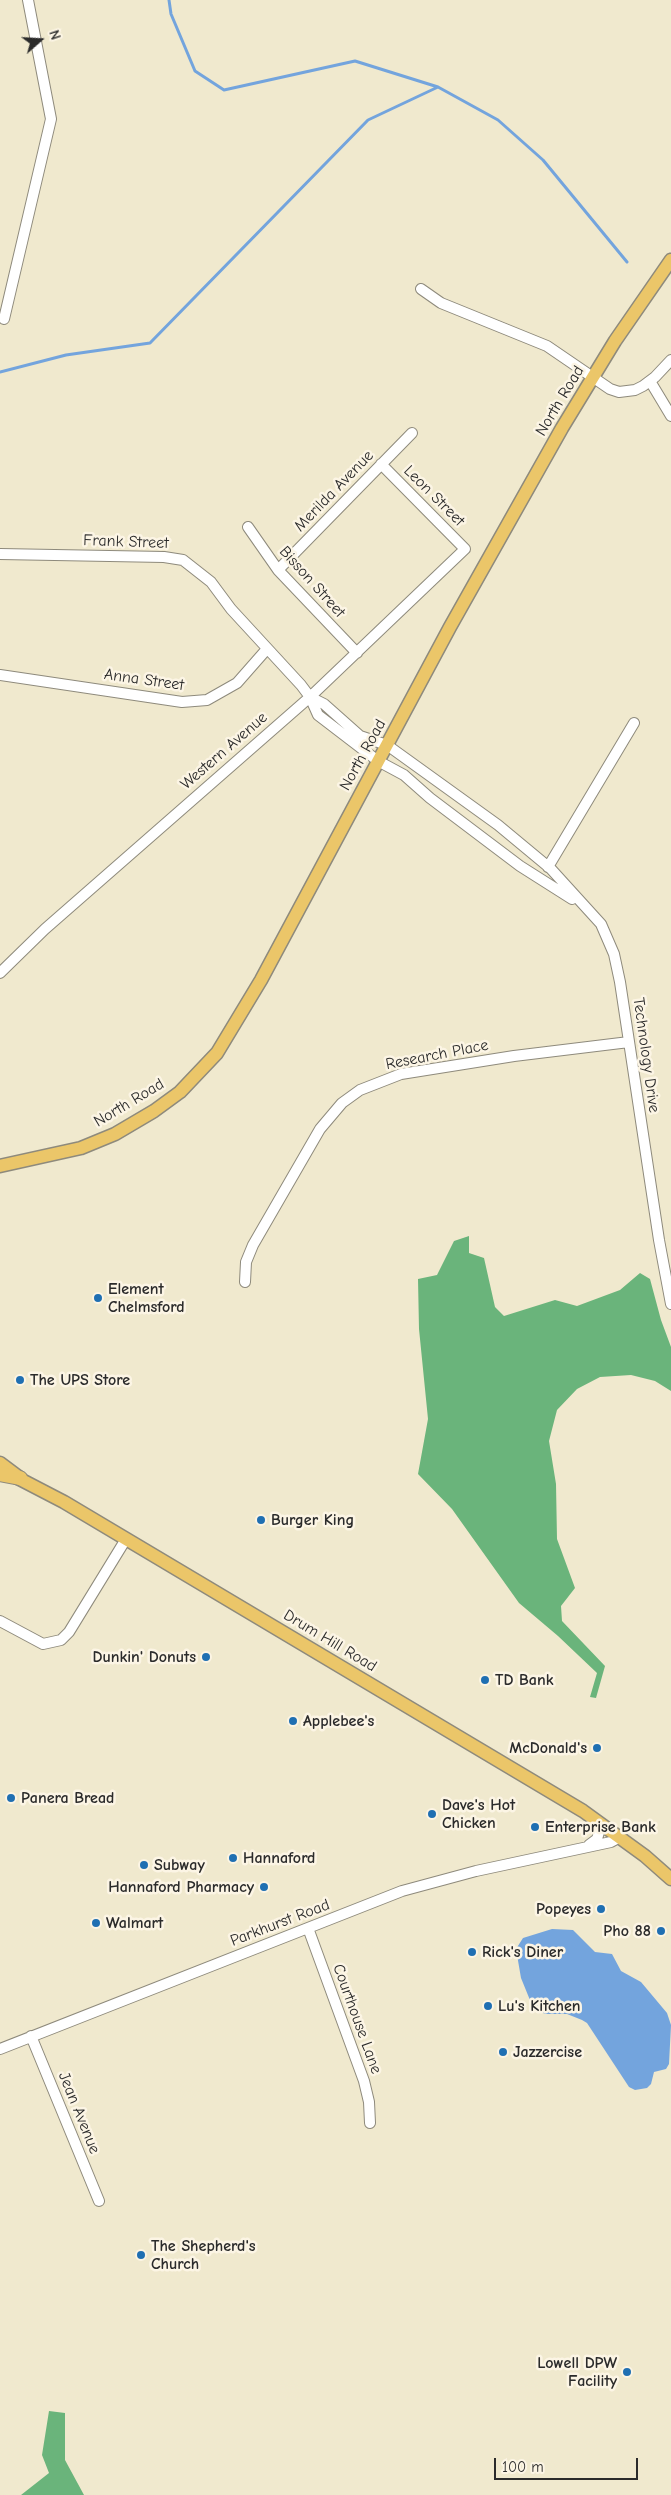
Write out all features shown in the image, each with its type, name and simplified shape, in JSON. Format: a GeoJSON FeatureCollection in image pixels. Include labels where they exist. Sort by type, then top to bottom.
{"type":"FeatureCollection","features":[{"type":"Feature","properties":{"kind":"highway"},"geometry":{"type":"LineString","coordinates":[[0,1472],[20,1478]]}},
{"type":"Feature","properties":{"kind":"main road","name":"North Road"},"geometry":{"type":"LineString","coordinates":[[0,1166],[81,1148],[115,1134],[154,1111],[180,1092],[197,1075],[228,1036],[257,988],[503,531],[615,341],[671,260]]}},
{"type":"Feature","properties":{"kind":"main road","name":"Drum Hill Road"},"geometry":{"type":"LineString","coordinates":[[0,1463],[20,1478],[593,1817],[671,1879]]}},
{"type":"Feature","properties":{"kind":"street"},"geometry":{"type":"LineString","coordinates":[[4,319],[52,119],[28,0]]}},
{"type":"Feature","properties":{"kind":"street"},"geometry":{"type":"LineString","coordinates":[[421,289],[441,304],[547,346],[610,389],[619,392],[635,390],[650,381],[671,360]]}},
{"type":"Feature","properties":{"kind":"street"},"geometry":{"type":"LineString","coordinates":[[650,381],[671,416]]}},
{"type":"Feature","properties":{"kind":"street","name":"Merilda Avenue"},"geometry":{"type":"LineString","coordinates":[[278,570],[412,433]]}},
{"type":"Feature","properties":{"kind":"street","name":"Leon Street"},"geometry":{"type":"LineString","coordinates":[[381,464],[465,549]]}},
{"type":"Feature","properties":{"kind":"street","name":"Bisson Street"},"geometry":{"type":"LineString","coordinates":[[248,527],[278,570],[357,653]]}},
{"type":"Feature","properties":{"kind":"street","name":"Western Avenue"},"geometry":{"type":"LineString","coordinates":[[0,973],[45,929],[310,697],[465,549]]}},
{"type":"Feature","properties":{"kind":"street","name":"Frank Street"},"geometry":{"type":"LineString","coordinates":[[0,554],[164,557],[183,560],[211,582],[266,650],[310,697],[318,714],[378,762]]}},
{"type":"Feature","properties":{"kind":"street","name":"Anna Street"},"geometry":{"type":"LineString","coordinates":[[0,675],[182,702],[207,700],[237,683],[266,650]]}},
{"type":"Feature","properties":{"kind":"street","name":"Frank Street"},"geometry":{"type":"LineString","coordinates":[[310,697],[324,704],[360,736],[387,745]]}},
{"type":"Feature","properties":{"kind":"street"},"geometry":{"type":"LineString","coordinates":[[548,867],[634,723]]}},
{"type":"Feature","properties":{"kind":"street","name":"Technology Drive"},"geometry":{"type":"LineString","coordinates":[[387,745],[498,825],[548,867],[601,924],[614,954],[659,1240],[671,1304]]}},
{"type":"Feature","properties":{"kind":"street","name":"Technology Drive"},"geometry":{"type":"LineString","coordinates":[[378,762],[404,774],[430,798],[520,866],[586,908]]}},
{"type":"Feature","properties":{"kind":"street","name":"Research Place"},"geometry":{"type":"LineString","coordinates":[[245,1282],[246,1262],[253,1245],[315,1137],[342,1103],[360,1090],[401,1074],[514,1056],[629,1042]]}},
{"type":"Feature","properties":{"kind":"street"},"geometry":{"type":"LineString","coordinates":[[0,1621],[42,1644],[57,1642],[69,1632],[126,1539]]}},
{"type":"Feature","properties":{"kind":"street","name":"Parkhurst Road"},"geometry":{"type":"LineString","coordinates":[[579,1850],[595,1842],[598,1837],[598,1827],[593,1817]]}},
{"type":"Feature","properties":{"kind":"street","name":"Parkhurst Road"},"geometry":{"type":"LineString","coordinates":[[0,2049],[425,1884],[579,1850],[614,1841],[620,1837]]}},
{"type":"Feature","properties":{"kind":"street","name":"Courthouse Lane"},"geometry":{"type":"LineString","coordinates":[[308,1928],[364,2081],[370,2102],[370,2122]]}},
{"type":"Feature","properties":{"kind":"street","name":"Jean Avenue"},"geometry":{"type":"LineString","coordinates":[[31,2036],[99,2201]]}},
{"type":"Feature","properties":{"kind":"green space"},"geometry":{"type":"Polygon","coordinates":[[[469,1236],[469,1253],[484,1258],[495,1307],[504,1316],[555,1300],[577,1306],[620,1290],[640,1273],[650,1279],[661,1320],[671,1347],[671,1391],[655,1381],[631,1375],[600,1377],[577,1389],[557,1410],[549,1441],[556,1484],[557,1539],[575,1588],[561,1606],[562,1621],[605,1666],[596,1698],[590,1697],[597,1673],[519,1603],[452,1509],[418,1474],[428,1419],[419,1329],[418,1279],[437,1275],[454,1241],[469,1236]]]}},
{"type":"Feature","properties":{"kind":"green space"},"geometry":{"type":"Polygon","coordinates":[[[49,2411],[65,2413],[65,2460],[84,2495],[21,2495],[49,2473],[42,2455],[49,2411]]]}},
{"type":"Feature","properties":{"kind":"water"},"geometry":{"type":"Polygon","coordinates":[[[552,1929],[573,1930],[595,1952],[612,1954],[621,1971],[641,1982],[667,2013],[671,2025],[669,2064],[666,2069],[654,2072],[651,2084],[647,2088],[635,2090],[629,2087],[587,2023],[567,2014],[546,2014],[534,2010],[521,1978],[516,1949],[523,1938],[552,1929]]]}},
{"type":"Feature","properties":{"kind":"waterway"},"geometry":{"type":"LineString","coordinates":[[169,0],[171,14],[195,71],[224,90],[355,61],[438,87],[498,120],[543,160],[627,262]]}},
{"type":"Feature","properties":{"kind":"waterway"},"geometry":{"type":"LineString","coordinates":[[0,372],[66,355],[150,343],[368,120],[438,87]]}},
{"type":"Feature","properties":{"kind":"place","name":"Element Chelmsford"},"geometry":{"type":"Point","coordinates":[98,1298]}},
{"type":"Feature","properties":{"kind":"place","name":"The UPS Store"},"geometry":{"type":"Point","coordinates":[20,1380]}},
{"type":"Feature","properties":{"kind":"place","name":"Burger King"},"geometry":{"type":"Point","coordinates":[261,1520]}},
{"type":"Feature","properties":{"kind":"place","name":"Dunkin' Donuts"},"geometry":{"type":"Point","coordinates":[206,1657]}},
{"type":"Feature","properties":{"kind":"place","name":"TD Bank"},"geometry":{"type":"Point","coordinates":[485,1680]}},
{"type":"Feature","properties":{"kind":"place","name":"Applebee's"},"geometry":{"type":"Point","coordinates":[293,1721]}},
{"type":"Feature","properties":{"kind":"place","name":"McDonald's"},"geometry":{"type":"Point","coordinates":[597,1748]}},
{"type":"Feature","properties":{"kind":"place","name":"Panera Bread"},"geometry":{"type":"Point","coordinates":[11,1798]}},
{"type":"Feature","properties":{"kind":"place","name":"Dave's Hot Chicken"},"geometry":{"type":"Point","coordinates":[432,1814]}},
{"type":"Feature","properties":{"kind":"place","name":"Enterprise Bank"},"geometry":{"type":"Point","coordinates":[535,1827]}},
{"type":"Feature","properties":{"kind":"place","name":"Hannaford"},"geometry":{"type":"Point","coordinates":[233,1858]}},
{"type":"Feature","properties":{"kind":"place","name":"Subway"},"geometry":{"type":"Point","coordinates":[144,1865]}},
{"type":"Feature","properties":{"kind":"place","name":"Hannaford Pharmacy"},"geometry":{"type":"Point","coordinates":[264,1887]}},
{"type":"Feature","properties":{"kind":"place","name":"Popeyes"},"geometry":{"type":"Point","coordinates":[601,1909]}},
{"type":"Feature","properties":{"kind":"place","name":"Walmart"},"geometry":{"type":"Point","coordinates":[96,1923]}},
{"type":"Feature","properties":{"kind":"place","name":"Pho 88"},"geometry":{"type":"Point","coordinates":[661,1931]}},
{"type":"Feature","properties":{"kind":"place","name":"Rick's Diner"},"geometry":{"type":"Point","coordinates":[472,1952]}},
{"type":"Feature","properties":{"kind":"place","name":"Lu's Kitchen"},"geometry":{"type":"Point","coordinates":[488,2006]}},
{"type":"Feature","properties":{"kind":"place","name":"Jazzercise"},"geometry":{"type":"Point","coordinates":[503,2052]}},
{"type":"Feature","properties":{"kind":"place","name":"The Shepherd's Church"},"geometry":{"type":"Point","coordinates":[141,2255]}},
{"type":"Feature","properties":{"kind":"place","name":"Lowell DPW Facility"},"geometry":{"type":"Point","coordinates":[627,2372]}}]}
